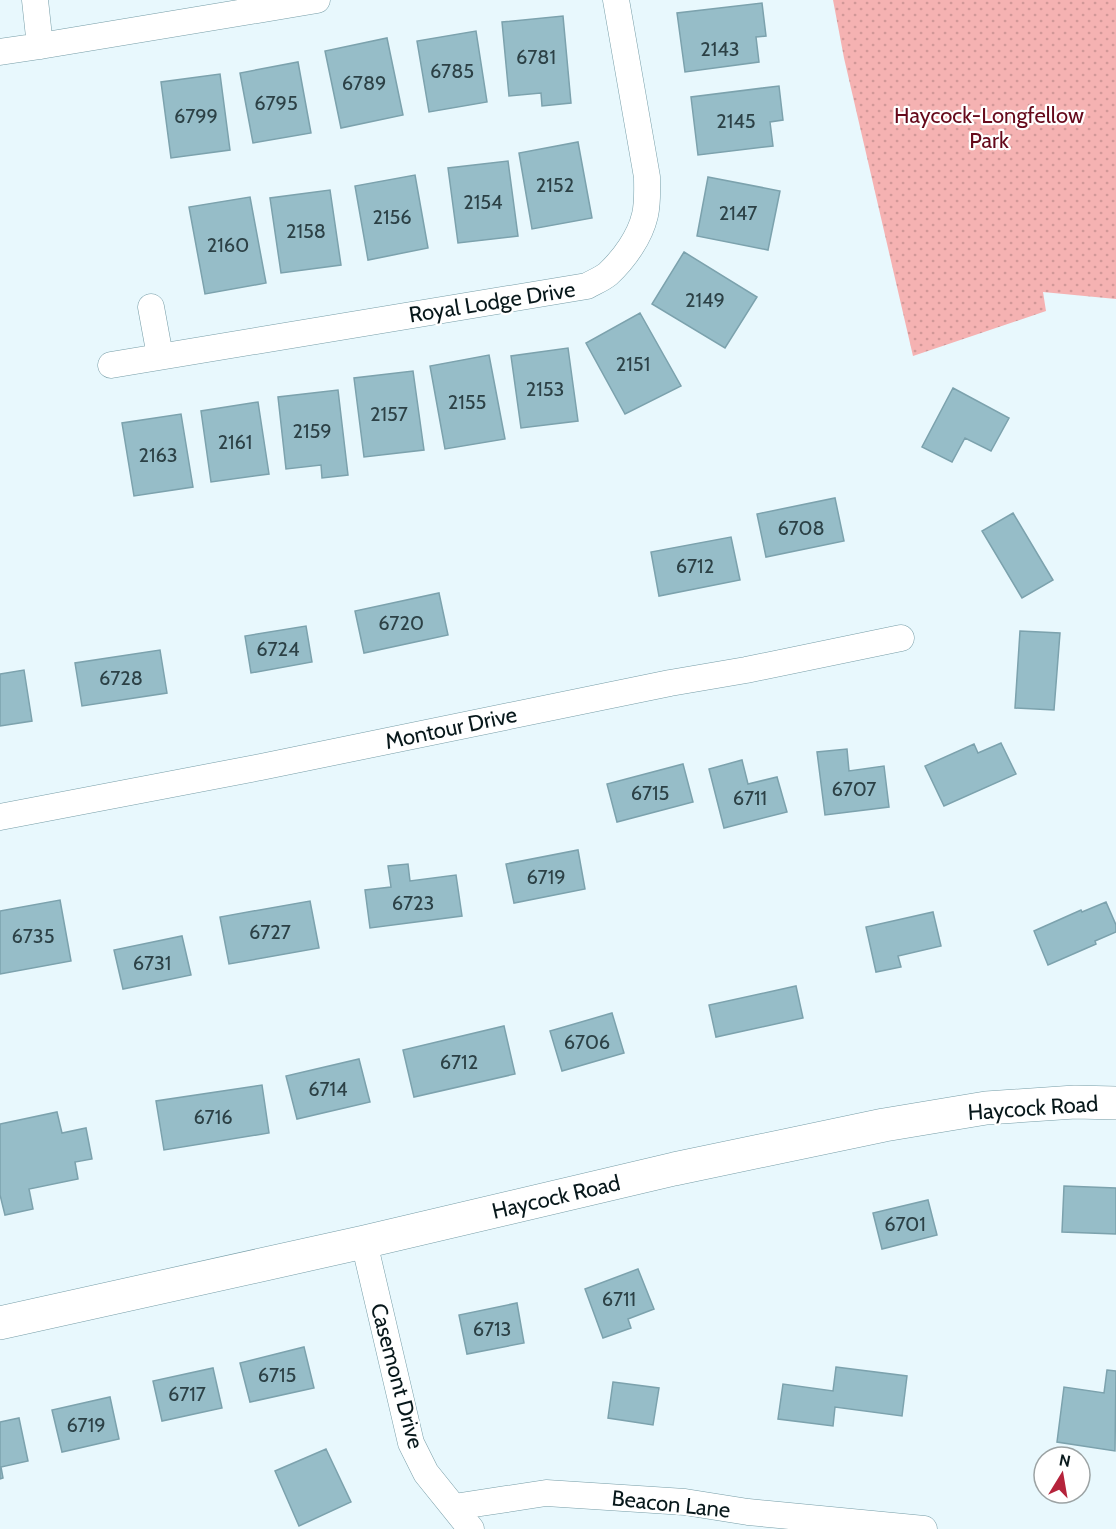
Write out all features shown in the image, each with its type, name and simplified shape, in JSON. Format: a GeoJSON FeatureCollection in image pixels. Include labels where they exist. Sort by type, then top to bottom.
{"type":"FeatureCollection","features":[{"type":"Feature","properties":{"kind":"main road","name":"Haycock Road"},"geometry":{"type":"LineString","coordinates":[[0,1323],[364,1242],[674,1169],[884,1125],[986,1108],[1075,1102],[1116,1103]]}},
{"type":"Feature","properties":{"kind":"street"},"geometry":{"type":"LineString","coordinates":[[35,0],[40,46]]}},
{"type":"Feature","properties":{"kind":"street"},"geometry":{"type":"LineString","coordinates":[[0,52],[317,0]]}},
{"type":"Feature","properties":{"kind":"street","name":"Royal Lodge Drive"},"geometry":{"type":"LineString","coordinates":[[111,364],[587,286],[606,275],[630,249],[645,215],[647,195],[647,177],[616,0]]}},
{"type":"Feature","properties":{"kind":"street"},"geometry":{"type":"LineString","coordinates":[[151,307],[160,357]]}},
{"type":"Feature","properties":{"kind":"street","name":"Montour Drive"},"geometry":{"type":"LineString","coordinates":[[0,817],[261,767],[901,638]]}},
{"type":"Feature","properties":{"kind":"street","name":"Casemont Drive"},"geometry":{"type":"LineString","coordinates":[[364,1242],[411,1443],[426,1473],[471,1529]]}},
{"type":"Feature","properties":{"kind":"street","name":"Beacon Lane"},"geometry":{"type":"LineString","coordinates":[[454,1508],[546,1493],[685,1502],[748,1512],[924,1529]]}},
{"type":"Feature","properties":{"kind":"green space","name":"Haycock-Longfellow Park"},"geometry":{"type":"Polygon","coordinates":[[[833,0],[1116,0],[1116,299],[1043,292],[1046,311],[913,356],[844,58],[833,0]]]}},
{"type":"Feature","properties":{"kind":"building"},"geometry":{"type":"Polygon","coordinates":[[[762,3],[766,36],[756,37],[759,62],[685,72],[677,13],[762,3]]]}},
{"type":"Feature","properties":{"kind":"building"},"geometry":{"type":"Polygon","coordinates":[[[563,16],[571,103],[542,106],[541,93],[509,96],[502,22],[563,16]]]}},
{"type":"Feature","properties":{"kind":"building"},"geometry":{"type":"Polygon","coordinates":[[[476,31],[487,102],[429,112],[417,41],[476,31]]]}},
{"type":"Feature","properties":{"kind":"building"},"geometry":{"type":"Polygon","coordinates":[[[387,38],[403,115],[341,128],[325,51],[387,38]]]}},
{"type":"Feature","properties":{"kind":"building"},"geometry":{"type":"Polygon","coordinates":[[[298,62],[311,133],[253,143],[240,73],[298,62]]]}},
{"type":"Feature","properties":{"kind":"building"},"geometry":{"type":"Polygon","coordinates":[[[220,74],[230,150],[171,158],[161,82],[220,74]]]}},
{"type":"Feature","properties":{"kind":"building"},"geometry":{"type":"Polygon","coordinates":[[[779,86],[783,120],[770,122],[773,146],[698,155],[691,97],[779,86]]]}},
{"type":"Feature","properties":{"kind":"building"},"geometry":{"type":"Polygon","coordinates":[[[578,142],[592,218],[532,229],[519,153],[578,142]]]}},
{"type":"Feature","properties":{"kind":"building"},"geometry":{"type":"Polygon","coordinates":[[[508,161],[518,236],[458,243],[448,168],[508,161]]]}},
{"type":"Feature","properties":{"kind":"building"},"geometry":{"type":"Polygon","coordinates":[[[415,175],[428,248],[368,260],[355,186],[415,175]]]}},
{"type":"Feature","properties":{"kind":"building"},"geometry":{"type":"Polygon","coordinates":[[[708,177],[780,191],[768,250],[697,236],[708,177]]]}},
{"type":"Feature","properties":{"kind":"building"},"geometry":{"type":"Polygon","coordinates":[[[330,190],[341,265],[281,273],[270,198],[330,190]]]}},
{"type":"Feature","properties":{"kind":"building"},"geometry":{"type":"Polygon","coordinates":[[[250,197],[266,283],[205,294],[189,207],[250,197]]]}},
{"type":"Feature","properties":{"kind":"building"},"geometry":{"type":"Polygon","coordinates":[[[684,252],[757,297],[725,348],[652,304],[684,252]]]}},
{"type":"Feature","properties":{"kind":"building"},"geometry":{"type":"Polygon","coordinates":[[[640,313],[681,386],[625,414],[586,343],[640,313]]]}},
{"type":"Feature","properties":{"kind":"building"},"geometry":{"type":"Polygon","coordinates":[[[568,348],[578,421],[521,428],[511,356],[568,348]]]}},
{"type":"Feature","properties":{"kind":"building"},"geometry":{"type":"Polygon","coordinates":[[[489,355],[505,439],[445,449],[430,366],[489,355]]]}},
{"type":"Feature","properties":{"kind":"building"},"geometry":{"type":"Polygon","coordinates":[[[413,371],[424,450],[364,457],[354,378],[413,371]]]}},
{"type":"Feature","properties":{"kind":"building"},"geometry":{"type":"Polygon","coordinates":[[[953,388],[1009,418],[991,451],[965,438],[952,462],[922,447],[953,388]]]}},
{"type":"Feature","properties":{"kind":"building"},"geometry":{"type":"Polygon","coordinates":[[[338,390],[348,475],[322,478],[321,465],[286,469],[278,397],[338,390]]]}},
{"type":"Feature","properties":{"kind":"building"},"geometry":{"type":"Polygon","coordinates":[[[258,402],[269,474],[211,482],[201,411],[258,402]]]}},
{"type":"Feature","properties":{"kind":"building"},"geometry":{"type":"Polygon","coordinates":[[[181,414],[193,487],[134,496],[122,423],[181,414]]]}},
{"type":"Feature","properties":{"kind":"building"},"geometry":{"type":"Polygon","coordinates":[[[835,498],[844,541],[766,557],[757,514],[835,498]]]}},
{"type":"Feature","properties":{"kind":"building"},"geometry":{"type":"Polygon","coordinates":[[[1013,513],[1053,580],[1022,598],[982,531],[1013,513]]]}},
{"type":"Feature","properties":{"kind":"building"},"geometry":{"type":"Polygon","coordinates":[[[731,537],[740,580],[659,596],[651,552],[731,537]]]}},
{"type":"Feature","properties":{"kind":"building"},"geometry":{"type":"Polygon","coordinates":[[[439,593],[448,635],[364,653],[355,611],[439,593]]]}},
{"type":"Feature","properties":{"kind":"building"},"geometry":{"type":"Polygon","coordinates":[[[306,626],[312,662],[251,673],[245,636],[306,626]]]}},
{"type":"Feature","properties":{"kind":"building"},"geometry":{"type":"Polygon","coordinates":[[[1020,631],[1060,633],[1054,710],[1015,708],[1020,631]]]}},
{"type":"Feature","properties":{"kind":"building"},"geometry":{"type":"Polygon","coordinates":[[[160,650],[167,693],[82,706],[75,663],[160,650]]]}},
{"type":"Feature","properties":{"kind":"building"},"geometry":{"type":"Polygon","coordinates":[[[24,670],[32,721],[0,726],[0,674],[24,670]]]}},
{"type":"Feature","properties":{"kind":"building"},"geometry":{"type":"Polygon","coordinates":[[[1001,743],[1016,774],[944,806],[925,766],[974,744],[978,753],[1001,743]]]}},
{"type":"Feature","properties":{"kind":"building"},"geometry":{"type":"Polygon","coordinates":[[[847,749],[849,771],[884,766],[889,807],[825,815],[817,752],[847,749]]]}},
{"type":"Feature","properties":{"kind":"building"},"geometry":{"type":"Polygon","coordinates":[[[742,760],[748,784],[777,777],[787,812],[724,828],[709,769],[742,760]]]}},
{"type":"Feature","properties":{"kind":"building"},"geometry":{"type":"Polygon","coordinates":[[[683,764],[693,802],[617,822],[607,784],[683,764]]]}},
{"type":"Feature","properties":{"kind":"building"},"geometry":{"type":"Polygon","coordinates":[[[578,850],[585,889],[514,903],[506,864],[578,850]]]}},
{"type":"Feature","properties":{"kind":"building"},"geometry":{"type":"Polygon","coordinates":[[[408,864],[410,881],[456,875],[462,916],[370,928],[365,890],[391,887],[388,866],[408,864]]]}},
{"type":"Feature","properties":{"kind":"building"},"geometry":{"type":"Polygon","coordinates":[[[60,900],[71,961],[0,974],[0,911],[60,900]]]}},
{"type":"Feature","properties":{"kind":"building"},"geometry":{"type":"Polygon","coordinates":[[[310,901],[319,948],[229,964],[220,917],[310,901]]]}},
{"type":"Feature","properties":{"kind":"building"},"geometry":{"type":"Polygon","coordinates":[[[1106,902],[1116,925],[1116,932],[1095,941],[1096,944],[1048,965],[1034,931],[1081,910],[1082,912],[1106,902]]]}},
{"type":"Feature","properties":{"kind":"building"},"geometry":{"type":"Polygon","coordinates":[[[933,912],[941,946],[898,956],[901,967],[876,972],[866,927],[933,912]]]}},
{"type":"Feature","properties":{"kind":"building"},"geometry":{"type":"Polygon","coordinates":[[[182,936],[191,975],[123,989],[114,950],[182,936]]]}},
{"type":"Feature","properties":{"kind":"building"},"geometry":{"type":"Polygon","coordinates":[[[796,986],[803,1018],[716,1037],[709,1005],[796,986]]]}},
{"type":"Feature","properties":{"kind":"building"},"geometry":{"type":"Polygon","coordinates":[[[612,1013],[624,1053],[562,1071],[550,1031],[612,1013]]]}},
{"type":"Feature","properties":{"kind":"building"},"geometry":{"type":"Polygon","coordinates":[[[504,1026],[515,1074],[414,1097],[403,1050],[504,1026]]]}},
{"type":"Feature","properties":{"kind":"building"},"geometry":{"type":"Polygon","coordinates":[[[359,1059],[370,1102],[297,1119],[286,1076],[359,1059]]]}},
{"type":"Feature","properties":{"kind":"building"},"geometry":{"type":"Polygon","coordinates":[[[262,1085],[269,1133],[164,1150],[156,1101],[262,1085]]]}},
{"type":"Feature","properties":{"kind":"building"},"geometry":{"type":"Polygon","coordinates":[[[57,1112],[62,1133],[86,1128],[92,1159],[75,1162],[78,1179],[29,1189],[33,1209],[5,1215],[0,1195],[0,1124],[57,1112]]]}},
{"type":"Feature","properties":{"kind":"building"},"geometry":{"type":"Polygon","coordinates":[[[1064,1186],[1116,1188],[1116,1234],[1062,1232],[1064,1186]]]}},
{"type":"Feature","properties":{"kind":"building"},"geometry":{"type":"Polygon","coordinates":[[[928,1200],[937,1235],[882,1249],[873,1213],[928,1200]]]}},
{"type":"Feature","properties":{"kind":"building"},"geometry":{"type":"Polygon","coordinates":[[[638,1269],[654,1309],[628,1319],[631,1328],[603,1338],[585,1289],[638,1269]]]}},
{"type":"Feature","properties":{"kind":"building"},"geometry":{"type":"Polygon","coordinates":[[[517,1303],[524,1343],[467,1354],[459,1315],[517,1303]]]}},
{"type":"Feature","properties":{"kind":"building"},"geometry":{"type":"Polygon","coordinates":[[[304,1347],[314,1388],[250,1402],[240,1363],[304,1347]]]}},
{"type":"Feature","properties":{"kind":"building"},"geometry":{"type":"Polygon","coordinates":[[[836,1367],[907,1376],[902,1416],[835,1407],[833,1426],[778,1419],[783,1384],[833,1391],[836,1367]]]}},
{"type":"Feature","properties":{"kind":"building"},"geometry":{"type":"Polygon","coordinates":[[[213,1368],[222,1408],[162,1421],[153,1381],[213,1368]]]}},
{"type":"Feature","properties":{"kind":"building"},"geometry":{"type":"Polygon","coordinates":[[[1107,1370],[1116,1371],[1115,1451],[1092,1447],[1092,1445],[1057,1442],[1064,1387],[1104,1393],[1107,1370]]]}},
{"type":"Feature","properties":{"kind":"building"},"geometry":{"type":"Polygon","coordinates":[[[613,1382],[659,1388],[653,1425],[608,1418],[613,1382]]]}},
{"type":"Feature","properties":{"kind":"building"},"geometry":{"type":"Polygon","coordinates":[[[110,1397],[119,1439],[62,1452],[52,1410],[110,1397]]]}},
{"type":"Feature","properties":{"kind":"building"},"geometry":{"type":"Polygon","coordinates":[[[19,1418],[28,1461],[1,1467],[3,1478],[0,1479],[0,1422],[19,1418]]]}},
{"type":"Feature","properties":{"kind":"building"},"geometry":{"type":"Polygon","coordinates":[[[326,1449],[351,1502],[299,1526],[275,1471],[326,1449]]]}}]}
